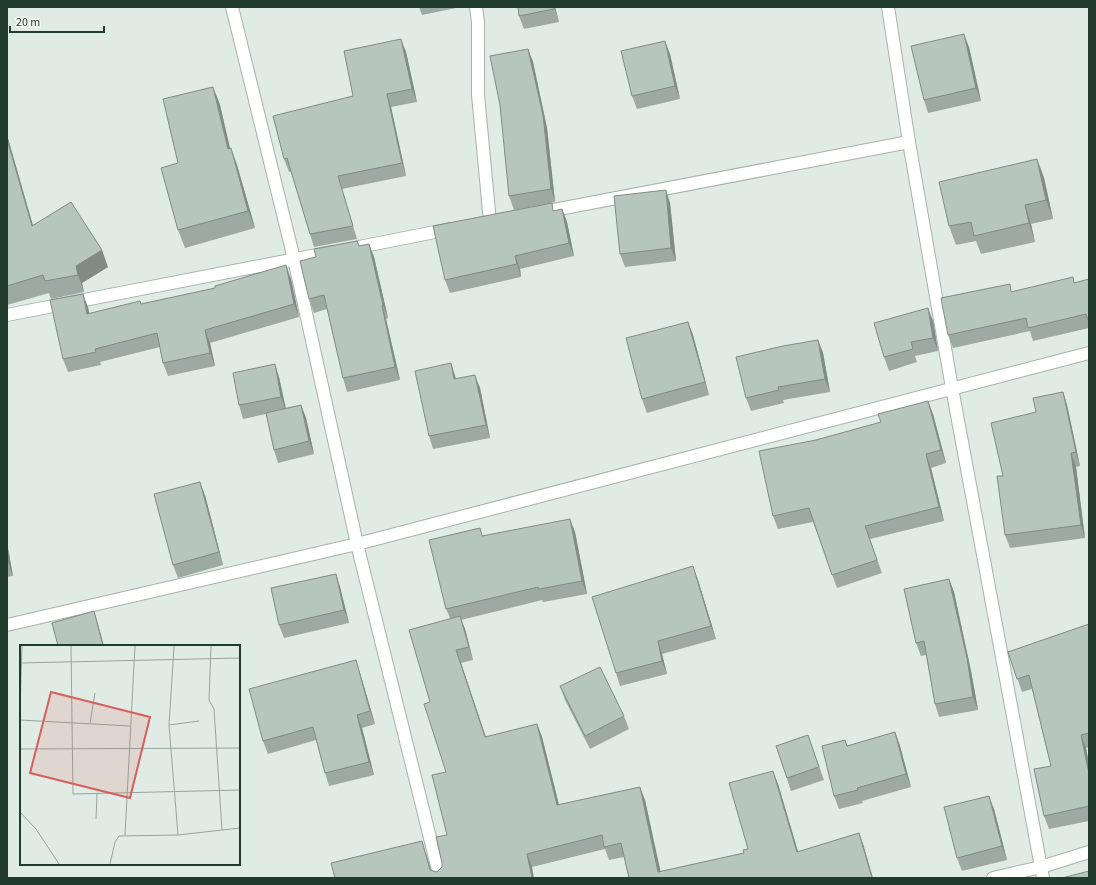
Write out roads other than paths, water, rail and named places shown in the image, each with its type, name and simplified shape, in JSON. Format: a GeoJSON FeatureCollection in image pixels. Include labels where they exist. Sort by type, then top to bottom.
{"type":"FeatureCollection","features":[{"type":"Feature","properties":{"kind":"street"},"geometry":{"type":"LineString","coordinates":[[232,7],[294,259],[357,544],[440,878]]}},
{"type":"Feature","properties":{"kind":"street"},"geometry":{"type":"LineString","coordinates":[[476,7],[478,22],[478,95],[486,223],[505,219]]}},
{"type":"Feature","properties":{"kind":"street"},"geometry":{"type":"LineString","coordinates":[[888,7],[909,142],[952,388],[1042,872]]}},
{"type":"Feature","properties":{"kind":"street"},"geometry":{"type":"LineString","coordinates":[[528,214],[909,142]]}},
{"type":"Feature","properties":{"kind":"street"},"geometry":{"type":"LineString","coordinates":[[7,315],[458,228]]}},
{"type":"Feature","properties":{"kind":"street"},"geometry":{"type":"LineString","coordinates":[[7,625],[357,544],[1089,353]]}},
{"type":"Feature","properties":{"kind":"street"},"geometry":{"type":"LineString","coordinates":[[993,878],[1042,872],[1089,852]]}}]}
